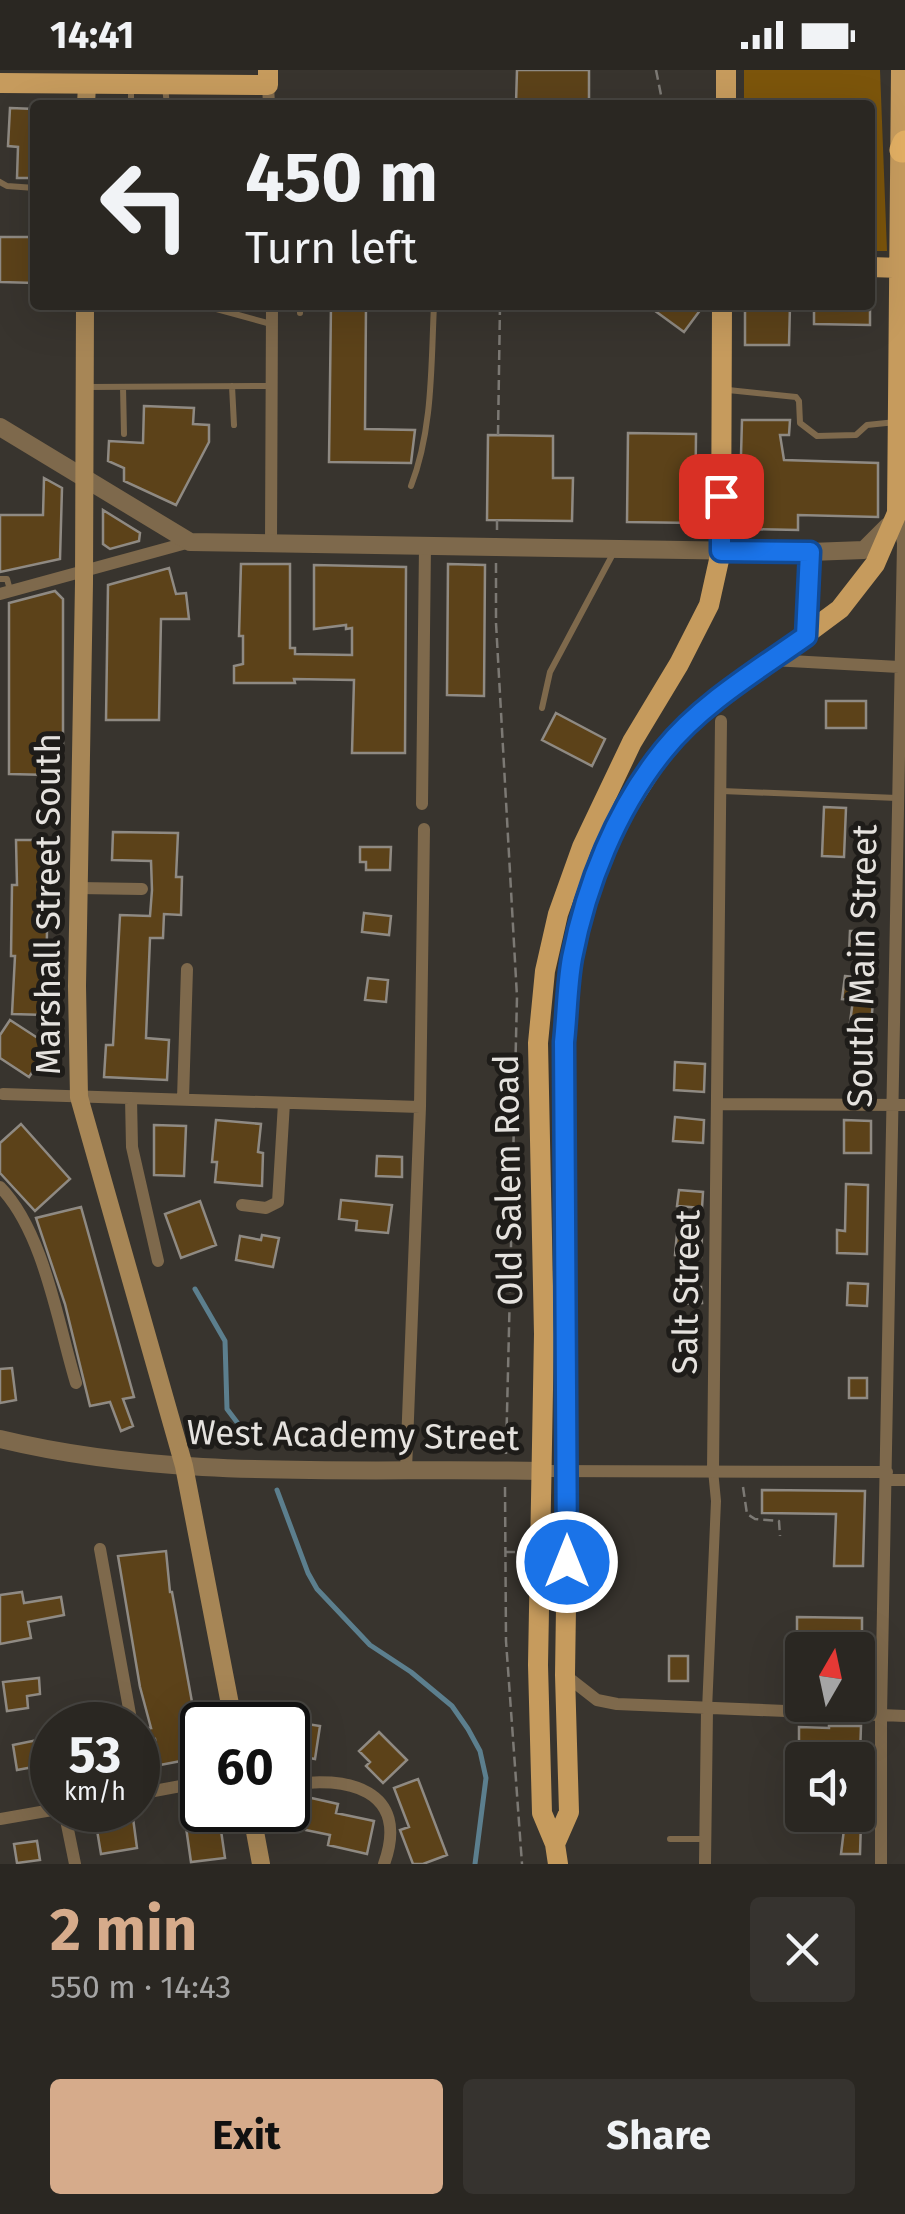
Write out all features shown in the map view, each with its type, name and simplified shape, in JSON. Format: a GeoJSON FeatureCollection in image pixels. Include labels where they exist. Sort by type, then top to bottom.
{"type":"FeatureCollection","features":[{"type":"Feature","properties":{"kind":"main road"},"geometry":{"type":"LineString","coordinates":[[726,70],[726,100]]}},
{"type":"Feature","properties":{"kind":"main road","name":"South Main Street"},"geometry":{"type":"LineString","coordinates":[[897,513],[904,146],[900,70]]}},
{"type":"Feature","properties":{"kind":"main road"},"geometry":{"type":"LineString","coordinates":[[0,83],[87,86],[131,95],[268,87]]}},
{"type":"Feature","properties":{"kind":"main road"},"geometry":{"type":"LineString","coordinates":[[875,267],[903,268]]}},
{"type":"Feature","properties":{"kind":"main road","name":"Marshall Street South"},"geometry":{"type":"LineString","coordinates":[[85,310],[79,1097],[184,1466],[230,1702]]}},
{"type":"Feature","properties":{"kind":"main road","name":"Old Salem Road"},"geometry":{"type":"LineString","coordinates":[[556,1854],[542,1813],[538,1665],[544,1334],[538,1043],[546,971],[558,914],[590,830],[632,742],[709,605],[721,551],[730,390],[722,310]]}},
{"type":"Feature","properties":{"kind":"main road","name":"Old Salem Road"},"geometry":{"type":"LineString","coordinates":[[556,1854],[569,1812],[565,1674],[568,1472],[564,1042],[571,961],[581,920],[599,860],[664,750],[709,706],[840,609],[875,564],[897,513]]}},
{"type":"Feature","properties":{"kind":"main road"},"geometry":{"type":"LineString","coordinates":[[255,1832],[261,1864]]}},
{"type":"Feature","properties":{"kind":"street"},"geometry":{"type":"LineString","coordinates":[[270,543],[272,310]]}},
{"type":"Feature","properties":{"kind":"street"},"geometry":{"type":"LineString","coordinates":[[0,427],[190,542]]}},
{"type":"Feature","properties":{"kind":"street"},"geometry":{"type":"LineString","coordinates":[[5,593],[190,542],[864,550],[897,513]]}},
{"type":"Feature","properties":{"kind":"street","name":"South Main Street"},"geometry":{"type":"LineString","coordinates":[[881,1864],[881,1716],[899,1105],[897,798],[903,544],[897,513]]}},
{"type":"Feature","properties":{"kind":"street"},"geometry":{"type":"LineString","coordinates":[[422,804],[425,546]]}},
{"type":"Feature","properties":{"kind":"street"},"geometry":{"type":"LineString","coordinates":[[806,636],[810,552]]}},
{"type":"Feature","properties":{"kind":"street"},"geometry":{"type":"LineString","coordinates":[[772,660],[899,666]]}},
{"type":"Feature","properties":{"kind":"street","name":"Salt Street"},"geometry":{"type":"LineString","coordinates":[[706,1864],[707,1710],[716,1500],[713,1470],[721,721]]}},
{"type":"Feature","properties":{"kind":"street"},"geometry":{"type":"LineString","coordinates":[[406,1470],[420,1107],[424,829]]}},
{"type":"Feature","properties":{"kind":"street"},"geometry":{"type":"LineString","coordinates":[[79,888],[142,889]]}},
{"type":"Feature","properties":{"kind":"street"},"geometry":{"type":"LineString","coordinates":[[182,1100],[188,969]]}},
{"type":"Feature","properties":{"kind":"street"},"geometry":{"type":"LineString","coordinates":[[1,1096],[420,1107]]}},
{"type":"Feature","properties":{"kind":"street"},"geometry":{"type":"LineString","coordinates":[[131,1098],[132,1147],[158,1261]]}},
{"type":"Feature","properties":{"kind":"street"},"geometry":{"type":"LineString","coordinates":[[242,1205],[266,1208],[278,1202],[284,1103]]}},
{"type":"Feature","properties":{"kind":"street"},"geometry":{"type":"LineString","coordinates":[[719,1104],[899,1105]]}},
{"type":"Feature","properties":{"kind":"street"},"geometry":{"type":"LineString","coordinates":[[0,1187],[17,1204],[32,1239],[76,1383]]}},
{"type":"Feature","properties":{"kind":"street","name":"West Academy Street"},"geometry":{"type":"LineString","coordinates":[[0,1440],[98,1460],[184,1466],[542,1472],[744,1470],[905,1480]]}},
{"type":"Feature","properties":{"kind":"street"},"geometry":{"type":"LineString","coordinates":[[100,1548],[128,1702]]}},
{"type":"Feature","properties":{"kind":"street"},"geometry":{"type":"LineString","coordinates":[[565,1674],[597,1700],[617,1704],[905,1716]]}},
{"type":"Feature","properties":{"kind":"street"},"geometry":{"type":"LineString","coordinates":[[310,1781],[363,1789],[382,1805],[392,1836],[384,1864]]}},
{"type":"Feature","properties":{"kind":"street"},"geometry":{"type":"LineString","coordinates":[[0,1819],[30,1814]]}},
{"type":"Feature","properties":{"kind":"street"},"geometry":{"type":"LineString","coordinates":[[68,1832],[75,1864]]}},
{"type":"Feature","properties":{"kind":"lane"},"geometry":{"type":"LineString","coordinates":[[0,182],[30,188]]}},
{"type":"Feature","properties":{"kind":"lane"},"geometry":{"type":"LineString","coordinates":[[220,310],[272,324]]}},
{"type":"Feature","properties":{"kind":"lane"},"geometry":{"type":"LineString","coordinates":[[411,486],[430,395],[434,310]]}},
{"type":"Feature","properties":{"kind":"lane"},"geometry":{"type":"LineString","coordinates":[[232,386],[234,426]]}},
{"type":"Feature","properties":{"kind":"lane"},"geometry":{"type":"LineString","coordinates":[[84,387],[272,386]]}},
{"type":"Feature","properties":{"kind":"lane"},"geometry":{"type":"LineString","coordinates":[[123,387],[124,434]]}},
{"type":"Feature","properties":{"kind":"lane"},"geometry":{"type":"LineString","coordinates":[[730,390],[796,397],[800,400],[800,423],[816,436],[856,435],[874,422],[898,422]]}},
{"type":"Feature","properties":{"kind":"lane"},"geometry":{"type":"LineString","coordinates":[[542,708],[550,672],[616,549]]}},
{"type":"Feature","properties":{"kind":"lane"},"geometry":{"type":"LineString","coordinates":[[0,578],[7,579],[5,593]]}},
{"type":"Feature","properties":{"kind":"lane"},"geometry":{"type":"LineString","coordinates":[[720,791],[897,798]]}},
{"type":"Feature","properties":{"kind":"lane"},"geometry":{"type":"LineString","coordinates":[[670,1839],[706,1839]]}},
{"type":"Feature","properties":{"kind":"path"},"geometry":{"type":"LineString","coordinates":[[656,70],[661,100]]}},
{"type":"Feature","properties":{"kind":"path"},"geometry":{"type":"LineString","coordinates":[[498,435],[500,310]]}},
{"type":"Feature","properties":{"kind":"path"},"geometry":{"type":"LineString","coordinates":[[496,532],[497,520]]}},
{"type":"Feature","properties":{"kind":"path"},"geometry":{"type":"LineString","coordinates":[[496,561],[496,623],[518,997],[504,1552],[508,1691],[522,1864]]}},
{"type":"Feature","properties":{"kind":"path"},"geometry":{"type":"LineString","coordinates":[[744,1470],[743,1502],[747,1514],[779,1521],[780,1536]]}},
{"type":"Feature","properties":{"kind":"path"},"geometry":{"type":"LineString","coordinates":[[504,1552],[523,1552]]}},
{"type":"Feature","properties":{"kind":"shaded area"},"geometry":{"type":"Polygon","coordinates":[[[744,70],[880,70],[887,251],[875,251],[875,100],[744,100],[744,70]]]}},
{"type":"Feature","properties":{"kind":"building"},"geometry":{"type":"Polygon","coordinates":[[[517,70],[589,70],[589,100],[516,100],[517,70]]]}},
{"type":"Feature","properties":{"kind":"building"},"geometry":{"type":"Polygon","coordinates":[[[10,108],[30,109],[30,178],[17,178],[18,147],[8,146],[10,108]]]}},
{"type":"Feature","properties":{"kind":"building"},"geometry":{"type":"Polygon","coordinates":[[[0,237],[30,237],[30,283],[0,282],[0,237]]]}},
{"type":"Feature","properties":{"kind":"building"},"geometry":{"type":"Polygon","coordinates":[[[331,310],[366,310],[365,429],[415,430],[411,463],[329,462],[331,310]]]}},
{"type":"Feature","properties":{"kind":"building"},"geometry":{"type":"Polygon","coordinates":[[[654,310],[700,310],[684,332],[654,310]]]}},
{"type":"Feature","properties":{"kind":"building"},"geometry":{"type":"Polygon","coordinates":[[[745,310],[790,310],[789,345],[745,345],[745,310]]]}},
{"type":"Feature","properties":{"kind":"building"},"geometry":{"type":"Polygon","coordinates":[[[814,310],[870,310],[870,325],[814,324],[814,310]]]}},
{"type":"Feature","properties":{"kind":"building"},"geometry":{"type":"Polygon","coordinates":[[[144,406],[194,408],[193,424],[209,425],[209,442],[176,505],[124,481],[124,468],[108,461],[109,441],[143,443],[144,406]]]}},
{"type":"Feature","properties":{"kind":"building"},"geometry":{"type":"Polygon","coordinates":[[[742,420],[790,420],[789,435],[780,435],[784,460],[878,463],[878,517],[798,515],[798,530],[743,529],[739,525],[742,420]]]}},
{"type":"Feature","properties":{"kind":"building"},"geometry":{"type":"Polygon","coordinates":[[[628,433],[696,434],[695,523],[627,522],[628,433]]]}},
{"type":"Feature","properties":{"kind":"building"},"geometry":{"type":"Polygon","coordinates":[[[488,435],[553,436],[553,478],[573,478],[572,521],[487,520],[488,435]]]}},
{"type":"Feature","properties":{"kind":"building"},"geometry":{"type":"Polygon","coordinates":[[[44,478],[62,488],[60,559],[0,572],[0,515],[43,515],[44,478]]]}},
{"type":"Feature","properties":{"kind":"building"},"geometry":{"type":"Polygon","coordinates":[[[103,510],[140,533],[139,541],[110,549],[103,544],[103,510]]]}},
{"type":"Feature","properties":{"kind":"building"},"geometry":{"type":"Polygon","coordinates":[[[241,564],[290,564],[290,648],[295,648],[295,654],[352,655],[352,628],[346,629],[346,625],[314,629],[314,565],[406,567],[405,753],[352,753],[354,680],[234,683],[234,666],[243,664],[243,636],[239,636],[241,564]]]}},
{"type":"Feature","properties":{"kind":"building"},"geometry":{"type":"Polygon","coordinates":[[[448,564],[485,565],[484,696],[447,695],[448,564]]]}},
{"type":"Feature","properties":{"kind":"building"},"geometry":{"type":"Polygon","coordinates":[[[169,568],[176,594],[186,593],[189,619],[161,619],[159,720],[106,720],[108,585],[169,568]]]}},
{"type":"Feature","properties":{"kind":"building"},"geometry":{"type":"Polygon","coordinates":[[[55,591],[63,599],[63,745],[51,745],[50,775],[9,774],[9,603],[55,591]]]}},
{"type":"Feature","properties":{"kind":"building"},"geometry":{"type":"Polygon","coordinates":[[[826,701],[866,701],[866,728],[826,728],[826,701]]]}},
{"type":"Feature","properties":{"kind":"building"},"geometry":{"type":"Polygon","coordinates":[[[556,713],[605,739],[592,766],[542,740],[556,713]]]}},
{"type":"Feature","properties":{"kind":"building"},"geometry":{"type":"Polygon","coordinates":[[[824,807],[846,808],[844,857],[822,856],[824,807]]]}},
{"type":"Feature","properties":{"kind":"building"},"geometry":{"type":"Polygon","coordinates":[[[113,832],[178,833],[176,877],[182,877],[181,915],[164,914],[163,938],[150,938],[146,1038],[169,1040],[167,1080],[104,1077],[106,1045],[113,1045],[120,915],[150,916],[152,890],[151,861],[112,860],[113,832]]]}},
{"type":"Feature","properties":{"kind":"building"},"geometry":{"type":"Polygon","coordinates":[[[16,840],[48,840],[46,1015],[12,1014],[16,840]]]}},
{"type":"Feature","properties":{"kind":"building"},"geometry":{"type":"Polygon","coordinates":[[[360,847],[391,847],[390,870],[366,870],[366,862],[360,862],[360,847]]]}},
{"type":"Feature","properties":{"kind":"building"},"geometry":{"type":"Polygon","coordinates":[[[364,913],[391,916],[389,935],[362,932],[364,913]]]}},
{"type":"Feature","properties":{"kind":"building"},"geometry":{"type":"Polygon","coordinates":[[[850,931],[871,931],[870,955],[849,954],[850,931]]]}},
{"type":"Feature","properties":{"kind":"building"},"geometry":{"type":"Polygon","coordinates":[[[845,976],[875,979],[869,1047],[847,1045],[853,1000],[842,999],[845,976]]]}},
{"type":"Feature","properties":{"kind":"building"},"geometry":{"type":"Polygon","coordinates":[[[368,978],[388,980],[386,1002],[365,1000],[368,978]]]}},
{"type":"Feature","properties":{"kind":"building"},"geometry":{"type":"Polygon","coordinates":[[[10,1020],[50,1046],[29,1077],[0,1058],[0,1035],[10,1020]]]}},
{"type":"Feature","properties":{"kind":"building"},"geometry":{"type":"Polygon","coordinates":[[[675,1062],[705,1064],[704,1092],[674,1090],[675,1062]]]}},
{"type":"Feature","properties":{"kind":"building"},"geometry":{"type":"Polygon","coordinates":[[[675,1117],[704,1120],[703,1143],[673,1141],[675,1117]]]}},
{"type":"Feature","properties":{"kind":"building"},"geometry":{"type":"Polygon","coordinates":[[[216,1120],[261,1124],[258,1152],[263,1153],[262,1186],[215,1182],[217,1162],[212,1162],[216,1120]]]}},
{"type":"Feature","properties":{"kind":"building"},"geometry":{"type":"Polygon","coordinates":[[[844,1120],[871,1121],[871,1153],[844,1153],[844,1120]]]}},
{"type":"Feature","properties":{"kind":"building"},"geometry":{"type":"Polygon","coordinates":[[[21,1124],[70,1179],[35,1211],[0,1173],[0,1143],[21,1124]]]}},
{"type":"Feature","properties":{"kind":"building"},"geometry":{"type":"Polygon","coordinates":[[[154,1125],[186,1126],[184,1176],[154,1175],[154,1125]]]}},
{"type":"Feature","properties":{"kind":"building"},"geometry":{"type":"Polygon","coordinates":[[[377,1156],[402,1157],[402,1177],[376,1176],[377,1156]]]}},
{"type":"Feature","properties":{"kind":"building"},"geometry":{"type":"Polygon","coordinates":[[[846,1184],[868,1185],[867,1254],[837,1253],[837,1230],[845,1231],[846,1184]]]}},
{"type":"Feature","properties":{"kind":"building"},"geometry":{"type":"Polygon","coordinates":[[[679,1190],[703,1192],[702,1208],[677,1206],[679,1190]]]}},
{"type":"Feature","properties":{"kind":"building"},"geometry":{"type":"Polygon","coordinates":[[[341,1200],[392,1205],[388,1233],[356,1230],[357,1221],[339,1219],[341,1200]]]}},
{"type":"Feature","properties":{"kind":"building"},"geometry":{"type":"Polygon","coordinates":[[[200,1201],[216,1245],[181,1258],[165,1214],[200,1201]]]}},
{"type":"Feature","properties":{"kind":"building"},"geometry":{"type":"Polygon","coordinates":[[[81,1207],[134,1397],[123,1399],[133,1426],[121,1431],[110,1402],[90,1406],[65,1304],[36,1218],[81,1207]]]}},
{"type":"Feature","properties":{"kind":"building"},"geometry":{"type":"Polygon","coordinates":[[[677,1233],[702,1235],[701,1257],[675,1255],[677,1233]]]}},
{"type":"Feature","properties":{"kind":"building"},"geometry":{"type":"Polygon","coordinates":[[[262,1235],[279,1238],[273,1267],[236,1260],[240,1236],[261,1240],[262,1235]]]}},
{"type":"Feature","properties":{"kind":"building"},"geometry":{"type":"Polygon","coordinates":[[[848,1283],[868,1284],[867,1306],[847,1305],[848,1283]]]}},
{"type":"Feature","properties":{"kind":"building"},"geometry":{"type":"Polygon","coordinates":[[[701,1287],[702,1303],[682,1304],[681,1288],[701,1287]]]}},
{"type":"Feature","properties":{"kind":"building"},"geometry":{"type":"Polygon","coordinates":[[[12,1368],[16,1400],[0,1403],[0,1369],[12,1368]]]}},
{"type":"Feature","properties":{"kind":"building"},"geometry":{"type":"Polygon","coordinates":[[[849,1378],[867,1378],[867,1398],[849,1398],[849,1378]]]}},
{"type":"Feature","properties":{"kind":"building"},"geometry":{"type":"Polygon","coordinates":[[[762,1490],[865,1491],[863,1566],[834,1566],[836,1514],[762,1513],[762,1490]]]}},
{"type":"Feature","properties":{"kind":"building"},"geometry":{"type":"Polygon","coordinates":[[[166,1551],[170,1592],[192,1702],[180,1702],[180,1761],[160,1765],[160,1702],[144,1702],[118,1556],[166,1551]]]}},
{"type":"Feature","properties":{"kind":"building"},"geometry":{"type":"Polygon","coordinates":[[[22,1592],[24,1603],[61,1597],[64,1615],[28,1622],[31,1638],[0,1644],[0,1595],[22,1592]]]}},
{"type":"Feature","properties":{"kind":"building"},"geometry":{"type":"Polygon","coordinates":[[[797,1617],[862,1618],[862,1632],[797,1632],[797,1617]]]}},
{"type":"Feature","properties":{"kind":"building"},"geometry":{"type":"Polygon","coordinates":[[[669,1656],[688,1656],[688,1681],[669,1681],[669,1656]]]}},
{"type":"Feature","properties":{"kind":"building"},"geometry":{"type":"Polygon","coordinates":[[[39,1678],[40,1694],[27,1696],[28,1708],[7,1711],[3,1682],[39,1678]]]}},
{"type":"Feature","properties":{"kind":"building"},"geometry":{"type":"Polygon","coordinates":[[[310,1724],[320,1726],[315,1759],[310,1758],[310,1724]]]}},
{"type":"Feature","properties":{"kind":"building"},"geometry":{"type":"Polygon","coordinates":[[[861,1726],[860,1742],[799,1742],[799,1727],[861,1726]]]}},
{"type":"Feature","properties":{"kind":"building"},"geometry":{"type":"Polygon","coordinates":[[[379,1732],[407,1760],[383,1783],[366,1766],[370,1762],[359,1751],[379,1732]]]}},
{"type":"Feature","properties":{"kind":"building"},"geometry":{"type":"Polygon","coordinates":[[[30,1742],[30,1768],[17,1770],[13,1745],[30,1742]]]}},
{"type":"Feature","properties":{"kind":"building"},"geometry":{"type":"Polygon","coordinates":[[[418,1779],[447,1855],[413,1864],[400,1830],[409,1827],[394,1788],[418,1779]]]}},
{"type":"Feature","properties":{"kind":"building"},"geometry":{"type":"Polygon","coordinates":[[[310,1798],[338,1804],[336,1813],[374,1821],[367,1854],[328,1845],[330,1835],[310,1831],[310,1798]]]}},
{"type":"Feature","properties":{"kind":"building"},"geometry":{"type":"Polygon","coordinates":[[[97,1832],[135,1832],[137,1848],[101,1854],[97,1832]]]}},
{"type":"Feature","properties":{"kind":"building"},"geometry":{"type":"Polygon","coordinates":[[[187,1832],[221,1832],[225,1858],[191,1862],[187,1832]]]}},
{"type":"Feature","properties":{"kind":"building"},"geometry":{"type":"Polygon","coordinates":[[[844,1832],[861,1832],[860,1854],[841,1854],[844,1832]]]}},
{"type":"Feature","properties":{"kind":"building"},"geometry":{"type":"Polygon","coordinates":[[[37,1841],[40,1860],[17,1863],[14,1844],[37,1841]]]}},
{"type":"Feature","properties":{"kind":"waterway"},"geometry":{"type":"LineString","coordinates":[[195,1289],[225,1341],[227,1409],[252,1442]]}},
{"type":"Feature","properties":{"kind":"waterway"},"geometry":{"type":"LineString","coordinates":[[277,1490],[317,1589],[370,1645],[452,1706],[480,1751],[486,1778],[475,1864]]}},
{"type":"Feature","properties":{"kind":"route"},"geometry":{"type":"LineString","coordinates":[[567,1562],[564,1042],[571,961],[581,920],[599,860],[664,750],[709,706],[806,636],[810,552],[721,551],[721,496]]}}]}
